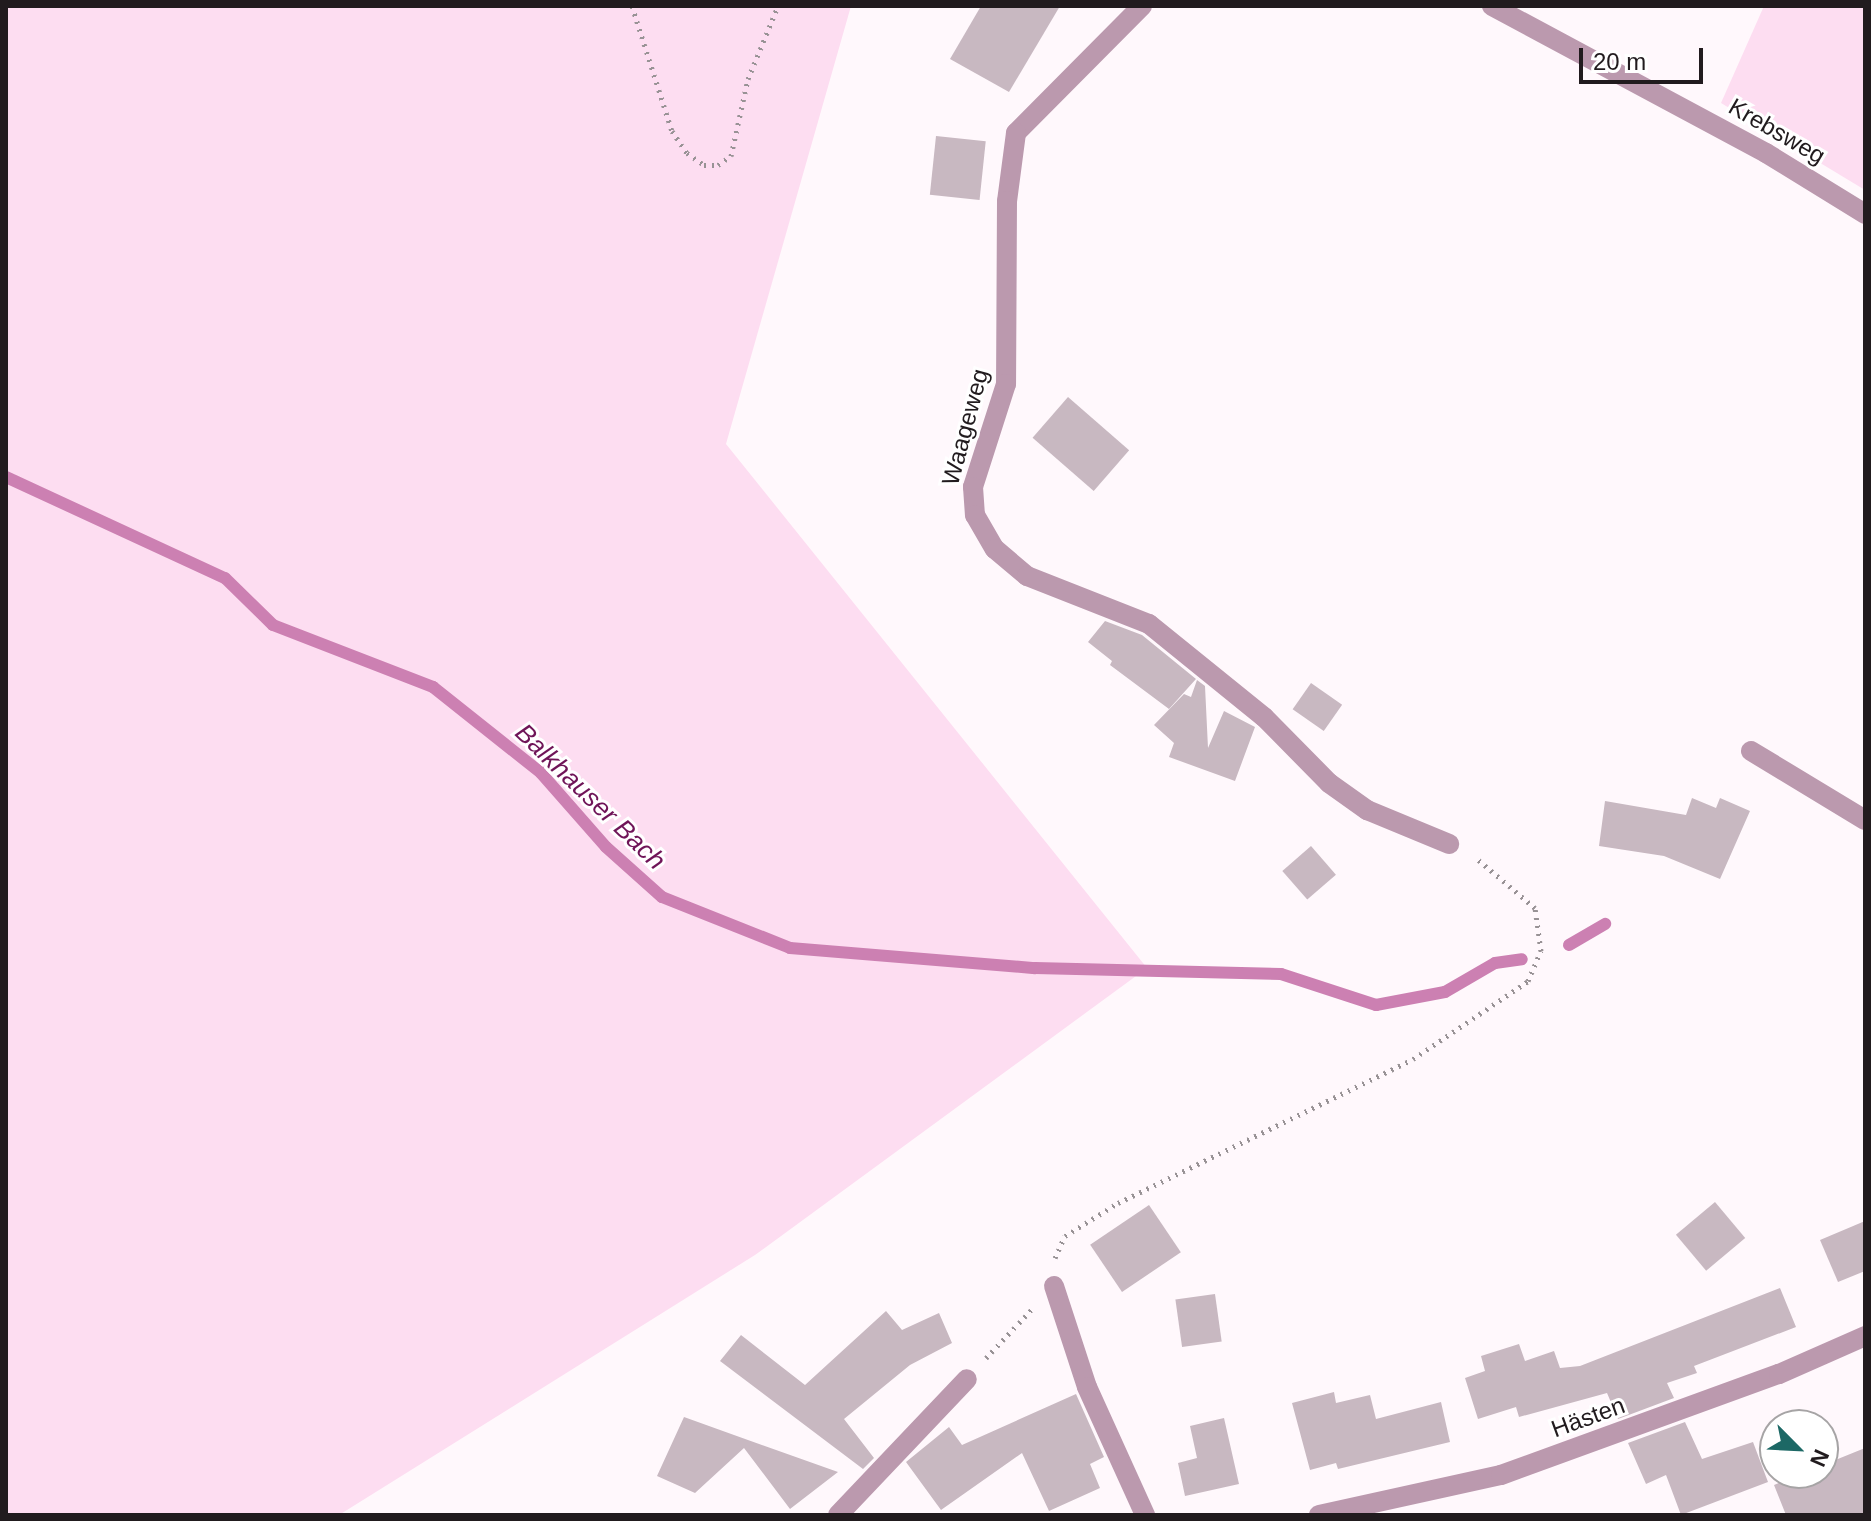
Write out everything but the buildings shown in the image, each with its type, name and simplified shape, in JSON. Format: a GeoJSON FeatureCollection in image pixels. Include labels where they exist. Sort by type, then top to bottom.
{"type":"FeatureCollection","features":[{"type":"Feature","properties":{"kind":"street","name":"Waageweg"},"geometry":{"type":"LineString","coordinates":[[1142,6],[1016,133],[1007,201],[1006,384],[973,487],[975,515],[995,549],[1019,571],[1039,584],[1149,624],[1264,717],[1329,783],[1367,810],[1449,844]]}},
{"type":"Feature","properties":{"kind":"street","name":"Krebsweg"},"geometry":{"type":"LineString","coordinates":[[1492,6],[1599,68],[1753,146],[1865,214]]}},
{"type":"Feature","properties":{"kind":"street"},"geometry":{"type":"LineString","coordinates":[[1751,751],[1865,820]]}},
{"type":"Feature","properties":{"kind":"street"},"geometry":{"type":"LineString","coordinates":[[1054,1286],[1087,1387],[1145,1515]]}},
{"type":"Feature","properties":{"kind":"street","name":"Hästen"},"geometry":{"type":"LineString","coordinates":[[1319,1515],[1501,1475],[1865,1336]]}},
{"type":"Feature","properties":{"kind":"street"},"geometry":{"type":"LineString","coordinates":[[838,1515],[967,1379]]}},
{"type":"Feature","properties":{"kind":"path"},"geometry":{"type":"LineString","coordinates":[[632,6],[672,131],[687,153],[704,165],[718,165],[731,156],[748,79],[778,6]]}},
{"type":"Feature","properties":{"kind":"path"},"geometry":{"type":"LineString","coordinates":[[967,1379],[1054,1286],[1054,1261],[1065,1236],[1118,1203],[1413,1059],[1528,981],[1541,951],[1535,908],[1484,861],[1449,844]]}},
{"type":"Feature","properties":{"kind":"shaded area"},"geometry":{"type":"Polygon","coordinates":[[[6,6],[851,6],[726,444],[1147,968],[755,1255],[339,1515],[6,1515],[6,6]]]}},
{"type":"Feature","properties":{"kind":"shaded area"},"geometry":{"type":"Polygon","coordinates":[[[1764,6],[1865,6],[1865,190],[1721,103],[1764,6]]]}},
{"type":"Feature","properties":{"kind":"waterway","name":"Balkhauser Bach"},"geometry":{"type":"LineString","coordinates":[[6,477],[225,578],[273,625],[433,687],[541,773],[606,847],[662,897],[790,948],[1035,968],[1281,974],[1376,1005],[1445,992],[1495,963],[1522,959]]}},
{"type":"Feature","properties":{"kind":"waterway","name":"Balkhauser Bach"},"geometry":{"type":"LineString","coordinates":[[1569,945],[1605,924]]}}]}
